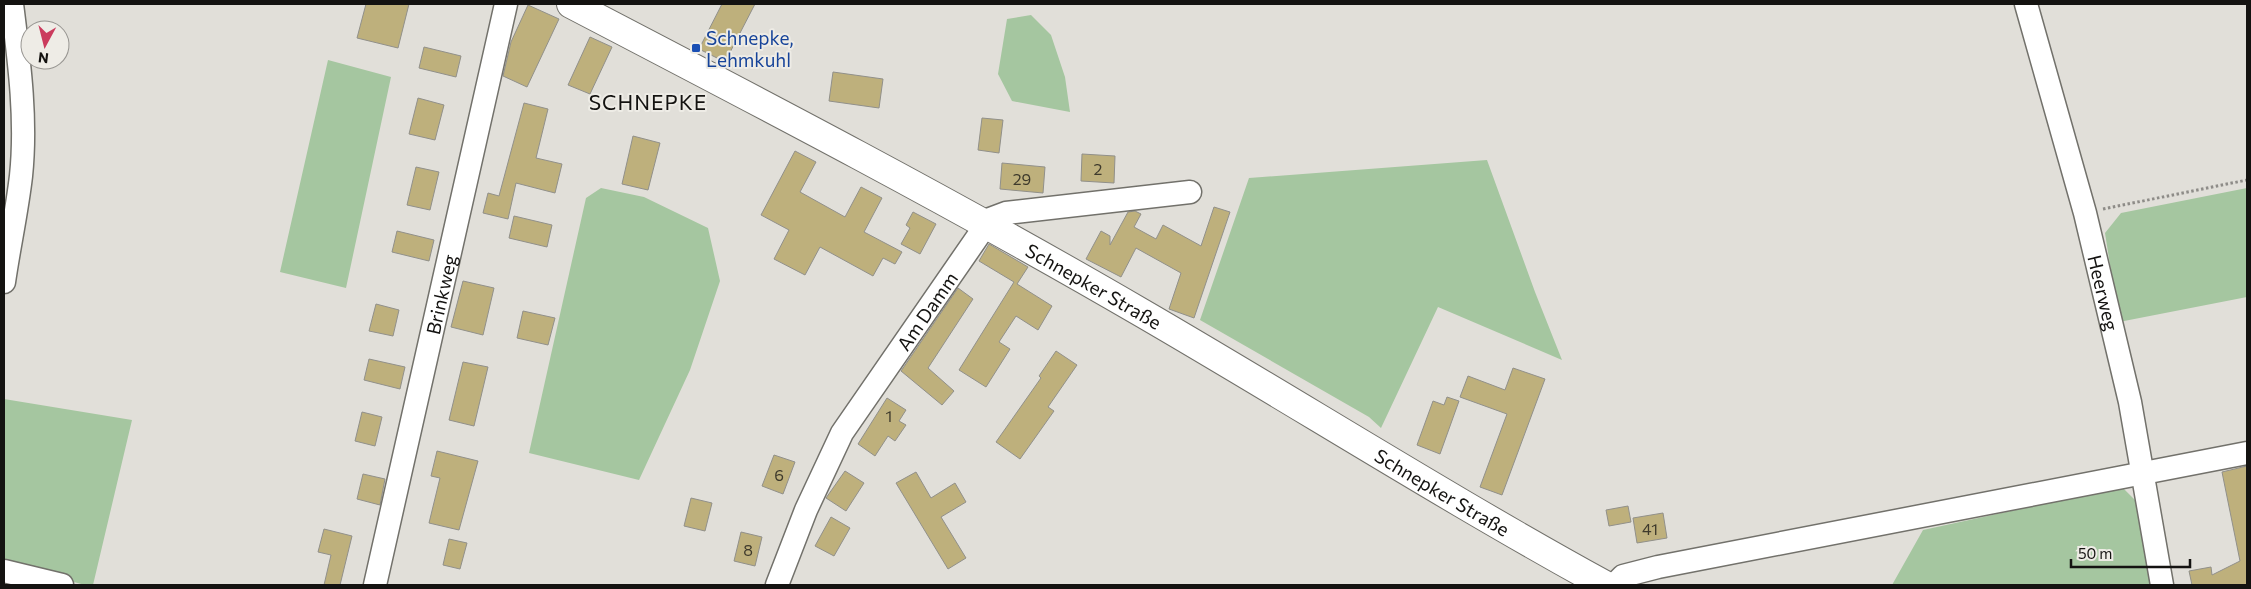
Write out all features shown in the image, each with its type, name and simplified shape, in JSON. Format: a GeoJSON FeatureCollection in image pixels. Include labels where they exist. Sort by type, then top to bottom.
{"type":"FeatureCollection","features":[{"type":"Feature","properties":{"kind":"main road","name":"Schnepker Straße"},"geometry":{"type":"LineString","coordinates":[[572,4],[761,102],[985,224],[1143,314],[1507,530],[1605,585]]}},
{"type":"Feature","properties":{"kind":"street"},"geometry":{"type":"LineString","coordinates":[[4,282],[21,176],[22,144],[22,104],[12,4]]}},
{"type":"Feature","properties":{"kind":"street","name":"Brinkweg"},"geometry":{"type":"LineString","coordinates":[[375,585],[506,4]]}},
{"type":"Feature","properties":{"kind":"street","name":"Heerweg"},"geometry":{"type":"LineString","coordinates":[[2026,4],[2085,213],[2130,402],[2162,585]]}},
{"type":"Feature","properties":{"kind":"street","name":"Am Damm"},"geometry":{"type":"LineString","coordinates":[[777,585],[806,510],[842,433],[985,224],[994,217],[1006,213],[1190,192]]}},
{"type":"Feature","properties":{"kind":"street"},"geometry":{"type":"LineString","coordinates":[[1614,585],[1623,576],[1658,567],[2247,453]]}},
{"type":"Feature","properties":{"kind":"street"},"geometry":{"type":"LineString","coordinates":[[4,571],[62,585]]}},
{"type":"Feature","properties":{"kind":"path"},"geometry":{"type":"LineString","coordinates":[[2085,213],[2247,180]]}},
{"type":"Feature","properties":{"kind":"green space"},"geometry":{"type":"Polygon","coordinates":[[[1031,15],[1051,35],[1065,77],[1070,112],[1012,101],[998,74],[1007,19],[1031,15]]]}},
{"type":"Feature","properties":{"kind":"green space"},"geometry":{"type":"Polygon","coordinates":[[[328,60],[391,77],[346,288],[280,272],[328,60]]]}},
{"type":"Feature","properties":{"kind":"green space"},"geometry":{"type":"Polygon","coordinates":[[[1487,160],[1562,360],[1438,307],[1381,428],[1369,417],[1200,320],[1249,178],[1487,160]]]}},
{"type":"Feature","properties":{"kind":"green space"},"geometry":{"type":"Polygon","coordinates":[[[601,188],[644,197],[708,228],[720,281],[690,370],[639,480],[529,453],[586,198],[601,188]]]}},
{"type":"Feature","properties":{"kind":"green space"},"geometry":{"type":"Polygon","coordinates":[[[2247,188],[2247,297],[2119,322],[2105,233],[2121,213],[2247,188]]]}},
{"type":"Feature","properties":{"kind":"green space"},"geometry":{"type":"Polygon","coordinates":[[[4,399],[132,420],[93,585],[85,585],[4,563],[4,399]]]}},
{"type":"Feature","properties":{"kind":"green space"},"geometry":{"type":"Polygon","coordinates":[[[2122,487],[2136,501],[2152,585],[1892,585],[1923,530],[2122,487]]]}},
{"type":"Feature","properties":{"kind":"building"},"geometry":{"type":"Polygon","coordinates":[[[366,4],[409,4],[398,48],[357,38],[366,4]]]}},
{"type":"Feature","properties":{"kind":"building"},"geometry":{"type":"Polygon","coordinates":[[[722,4],[755,4],[725,62],[699,49],[722,4]]]}},
{"type":"Feature","properties":{"kind":"building"},"geometry":{"type":"Polygon","coordinates":[[[528,5],[559,19],[527,87],[503,76],[511,42],[528,5]]]}},
{"type":"Feature","properties":{"kind":"building"},"geometry":{"type":"Polygon","coordinates":[[[590,37],[612,47],[590,94],[568,85],[590,37]]]}},
{"type":"Feature","properties":{"kind":"building"},"geometry":{"type":"Polygon","coordinates":[[[424,47],[461,56],[456,77],[419,68],[424,47]]]}},
{"type":"Feature","properties":{"kind":"building"},"geometry":{"type":"Polygon","coordinates":[[[833,72],[883,79],[879,108],[829,101],[833,72]]]}},
{"type":"Feature","properties":{"kind":"building"},"geometry":{"type":"Polygon","coordinates":[[[418,98],[444,105],[435,140],[409,134],[418,98]]]}},
{"type":"Feature","properties":{"kind":"building"},"geometry":{"type":"Polygon","coordinates":[[[524,103],[548,109],[536,158],[562,164],[555,193],[516,183],[508,219],[483,213],[488,193],[499,196],[524,103]]]}},
{"type":"Feature","properties":{"kind":"building"},"geometry":{"type":"Polygon","coordinates":[[[982,118],[1003,120],[999,153],[978,150],[982,118]]]}},
{"type":"Feature","properties":{"kind":"building"},"geometry":{"type":"Polygon","coordinates":[[[633,136],[660,143],[648,190],[622,184],[633,136]]]}},
{"type":"Feature","properties":{"kind":"building"},"geometry":{"type":"Polygon","coordinates":[[[795,151],[816,162],[800,192],[845,217],[861,187],[882,198],[864,232],[902,252],[895,264],[883,258],[873,276],[820,247],[805,275],[774,259],[789,230],[761,215],[795,151]]]}},
{"type":"Feature","properties":{"kind":"building"},"geometry":{"type":"Polygon","coordinates":[[[1082,154],[1115,156],[1114,183],[1081,181],[1082,154]]]}},
{"type":"Feature","properties":{"kind":"building"},"geometry":{"type":"Polygon","coordinates":[[[1002,163],[1045,167],[1043,193],[1000,189],[1002,163]]]}},
{"type":"Feature","properties":{"kind":"building"},"geometry":{"type":"Polygon","coordinates":[[[416,167],[439,172],[430,210],[407,205],[416,167]]]}},
{"type":"Feature","properties":{"kind":"building"},"geometry":{"type":"Polygon","coordinates":[[[1214,207],[1230,212],[1194,318],[1169,309],[1181,273],[1136,248],[1121,277],[1086,259],[1101,231],[1110,236],[1110,245],[1128,212],[1135,211],[1141,214],[1134,227],[1156,239],[1163,225],[1201,246],[1214,207]]]}},
{"type":"Feature","properties":{"kind":"building"},"geometry":{"type":"Polygon","coordinates":[[[913,212],[936,224],[920,254],[901,244],[910,228],[906,225],[913,212]]]}},
{"type":"Feature","properties":{"kind":"building"},"geometry":{"type":"Polygon","coordinates":[[[514,216],[552,225],[547,247],[509,238],[514,216]]]}},
{"type":"Feature","properties":{"kind":"building"},"geometry":{"type":"Polygon","coordinates":[[[397,231],[434,240],[429,261],[392,252],[397,231]]]}},
{"type":"Feature","properties":{"kind":"building"},"geometry":{"type":"Polygon","coordinates":[[[989,244],[1028,267],[1017,284],[1052,306],[1038,330],[1016,316],[999,342],[1010,349],[986,387],[959,370],[1014,282],[979,261],[989,244]]]}},
{"type":"Feature","properties":{"kind":"building"},"geometry":{"type":"Polygon","coordinates":[[[463,281],[494,288],[483,335],[451,327],[463,281]]]}},
{"type":"Feature","properties":{"kind":"building"},"geometry":{"type":"Polygon","coordinates":[[[958,288],[973,299],[928,368],[954,391],[942,405],[901,371],[958,288]]]}},
{"type":"Feature","properties":{"kind":"building"},"geometry":{"type":"Polygon","coordinates":[[[376,304],[399,310],[393,336],[369,331],[376,304]]]}},
{"type":"Feature","properties":{"kind":"building"},"geometry":{"type":"Polygon","coordinates":[[[523,311],[555,318],[548,345],[517,338],[523,311]]]}},
{"type":"Feature","properties":{"kind":"building"},"geometry":{"type":"Polygon","coordinates":[[[1056,351],[1077,365],[1048,407],[1054,411],[1020,459],[996,442],[1041,378],[1039,376],[1056,351]]]}},
{"type":"Feature","properties":{"kind":"building"},"geometry":{"type":"Polygon","coordinates":[[[369,359],[405,367],[400,389],[364,380],[369,359]]]}},
{"type":"Feature","properties":{"kind":"building"},"geometry":{"type":"Polygon","coordinates":[[[463,362],[488,367],[474,426],[449,420],[463,362]]]}},
{"type":"Feature","properties":{"kind":"building"},"geometry":{"type":"Polygon","coordinates":[[[1513,368],[1545,379],[1502,495],[1480,487],[1507,414],[1460,397],[1468,376],[1505,390],[1513,368]]]}},
{"type":"Feature","properties":{"kind":"building"},"geometry":{"type":"Polygon","coordinates":[[[1447,397],[1459,401],[1440,454],[1417,445],[1433,401],[1444,405],[1447,397]]]}},
{"type":"Feature","properties":{"kind":"building"},"geometry":{"type":"Polygon","coordinates":[[[887,398],[906,410],[899,421],[906,425],[895,441],[888,436],[875,456],[858,444],[887,398]]]}},
{"type":"Feature","properties":{"kind":"building"},"geometry":{"type":"Polygon","coordinates":[[[362,412],[382,417],[375,446],[355,441],[362,412]]]}},
{"type":"Feature","properties":{"kind":"building"},"geometry":{"type":"Polygon","coordinates":[[[437,451],[478,461],[459,530],[429,523],[440,478],[431,476],[437,451]]]}},
{"type":"Feature","properties":{"kind":"building"},"geometry":{"type":"Polygon","coordinates":[[[774,455],[795,462],[783,494],[762,486],[774,455]]]}},
{"type":"Feature","properties":{"kind":"building"},"geometry":{"type":"Polygon","coordinates":[[[2247,466],[2247,585],[2192,585],[2189,571],[2211,567],[2212,575],[2240,561],[2222,472],[2247,466]]]}},
{"type":"Feature","properties":{"kind":"building"},"geometry":{"type":"Polygon","coordinates":[[[845,471],[864,483],[846,511],[826,498],[845,471]]]}},
{"type":"Feature","properties":{"kind":"building"},"geometry":{"type":"Polygon","coordinates":[[[916,472],[931,498],[955,483],[966,502],[941,517],[966,558],[948,569],[896,483],[916,472]]]}},
{"type":"Feature","properties":{"kind":"building"},"geometry":{"type":"Polygon","coordinates":[[[363,474],[385,479],[380,505],[357,499],[363,474]]]}},
{"type":"Feature","properties":{"kind":"building"},"geometry":{"type":"Polygon","coordinates":[[[691,498],[712,503],[705,531],[684,526],[691,498]]]}},
{"type":"Feature","properties":{"kind":"building"},"geometry":{"type":"Polygon","coordinates":[[[1628,506],[1631,522],[1609,526],[1606,510],[1628,506]]]}},
{"type":"Feature","properties":{"kind":"building"},"geometry":{"type":"Polygon","coordinates":[[[1663,513],[1667,538],[1637,543],[1633,518],[1663,513]]]}},
{"type":"Feature","properties":{"kind":"building"},"geometry":{"type":"Polygon","coordinates":[[[831,517],[850,528],[834,556],[815,546],[831,517]]]}},
{"type":"Feature","properties":{"kind":"building"},"geometry":{"type":"Polygon","coordinates":[[[324,529],[352,536],[340,585],[324,585],[331,555],[318,552],[324,529]]]}},
{"type":"Feature","properties":{"kind":"building"},"geometry":{"type":"Polygon","coordinates":[[[741,532],[762,537],[755,566],[734,561],[741,532]]]}},
{"type":"Feature","properties":{"kind":"building"},"geometry":{"type":"Polygon","coordinates":[[[449,539],[467,543],[460,569],[443,565],[449,539]]]}},
{"type":"Feature","properties":{"kind":"place","name":"Schnepke, Lehmkuhl"},"geometry":{"type":"Point","coordinates":[696,48]}},
{"type":"Feature","properties":{"kind":"district","name":"SCHNEPKE"},"geometry":{"type":"Point","coordinates":[648,101]}}]}
